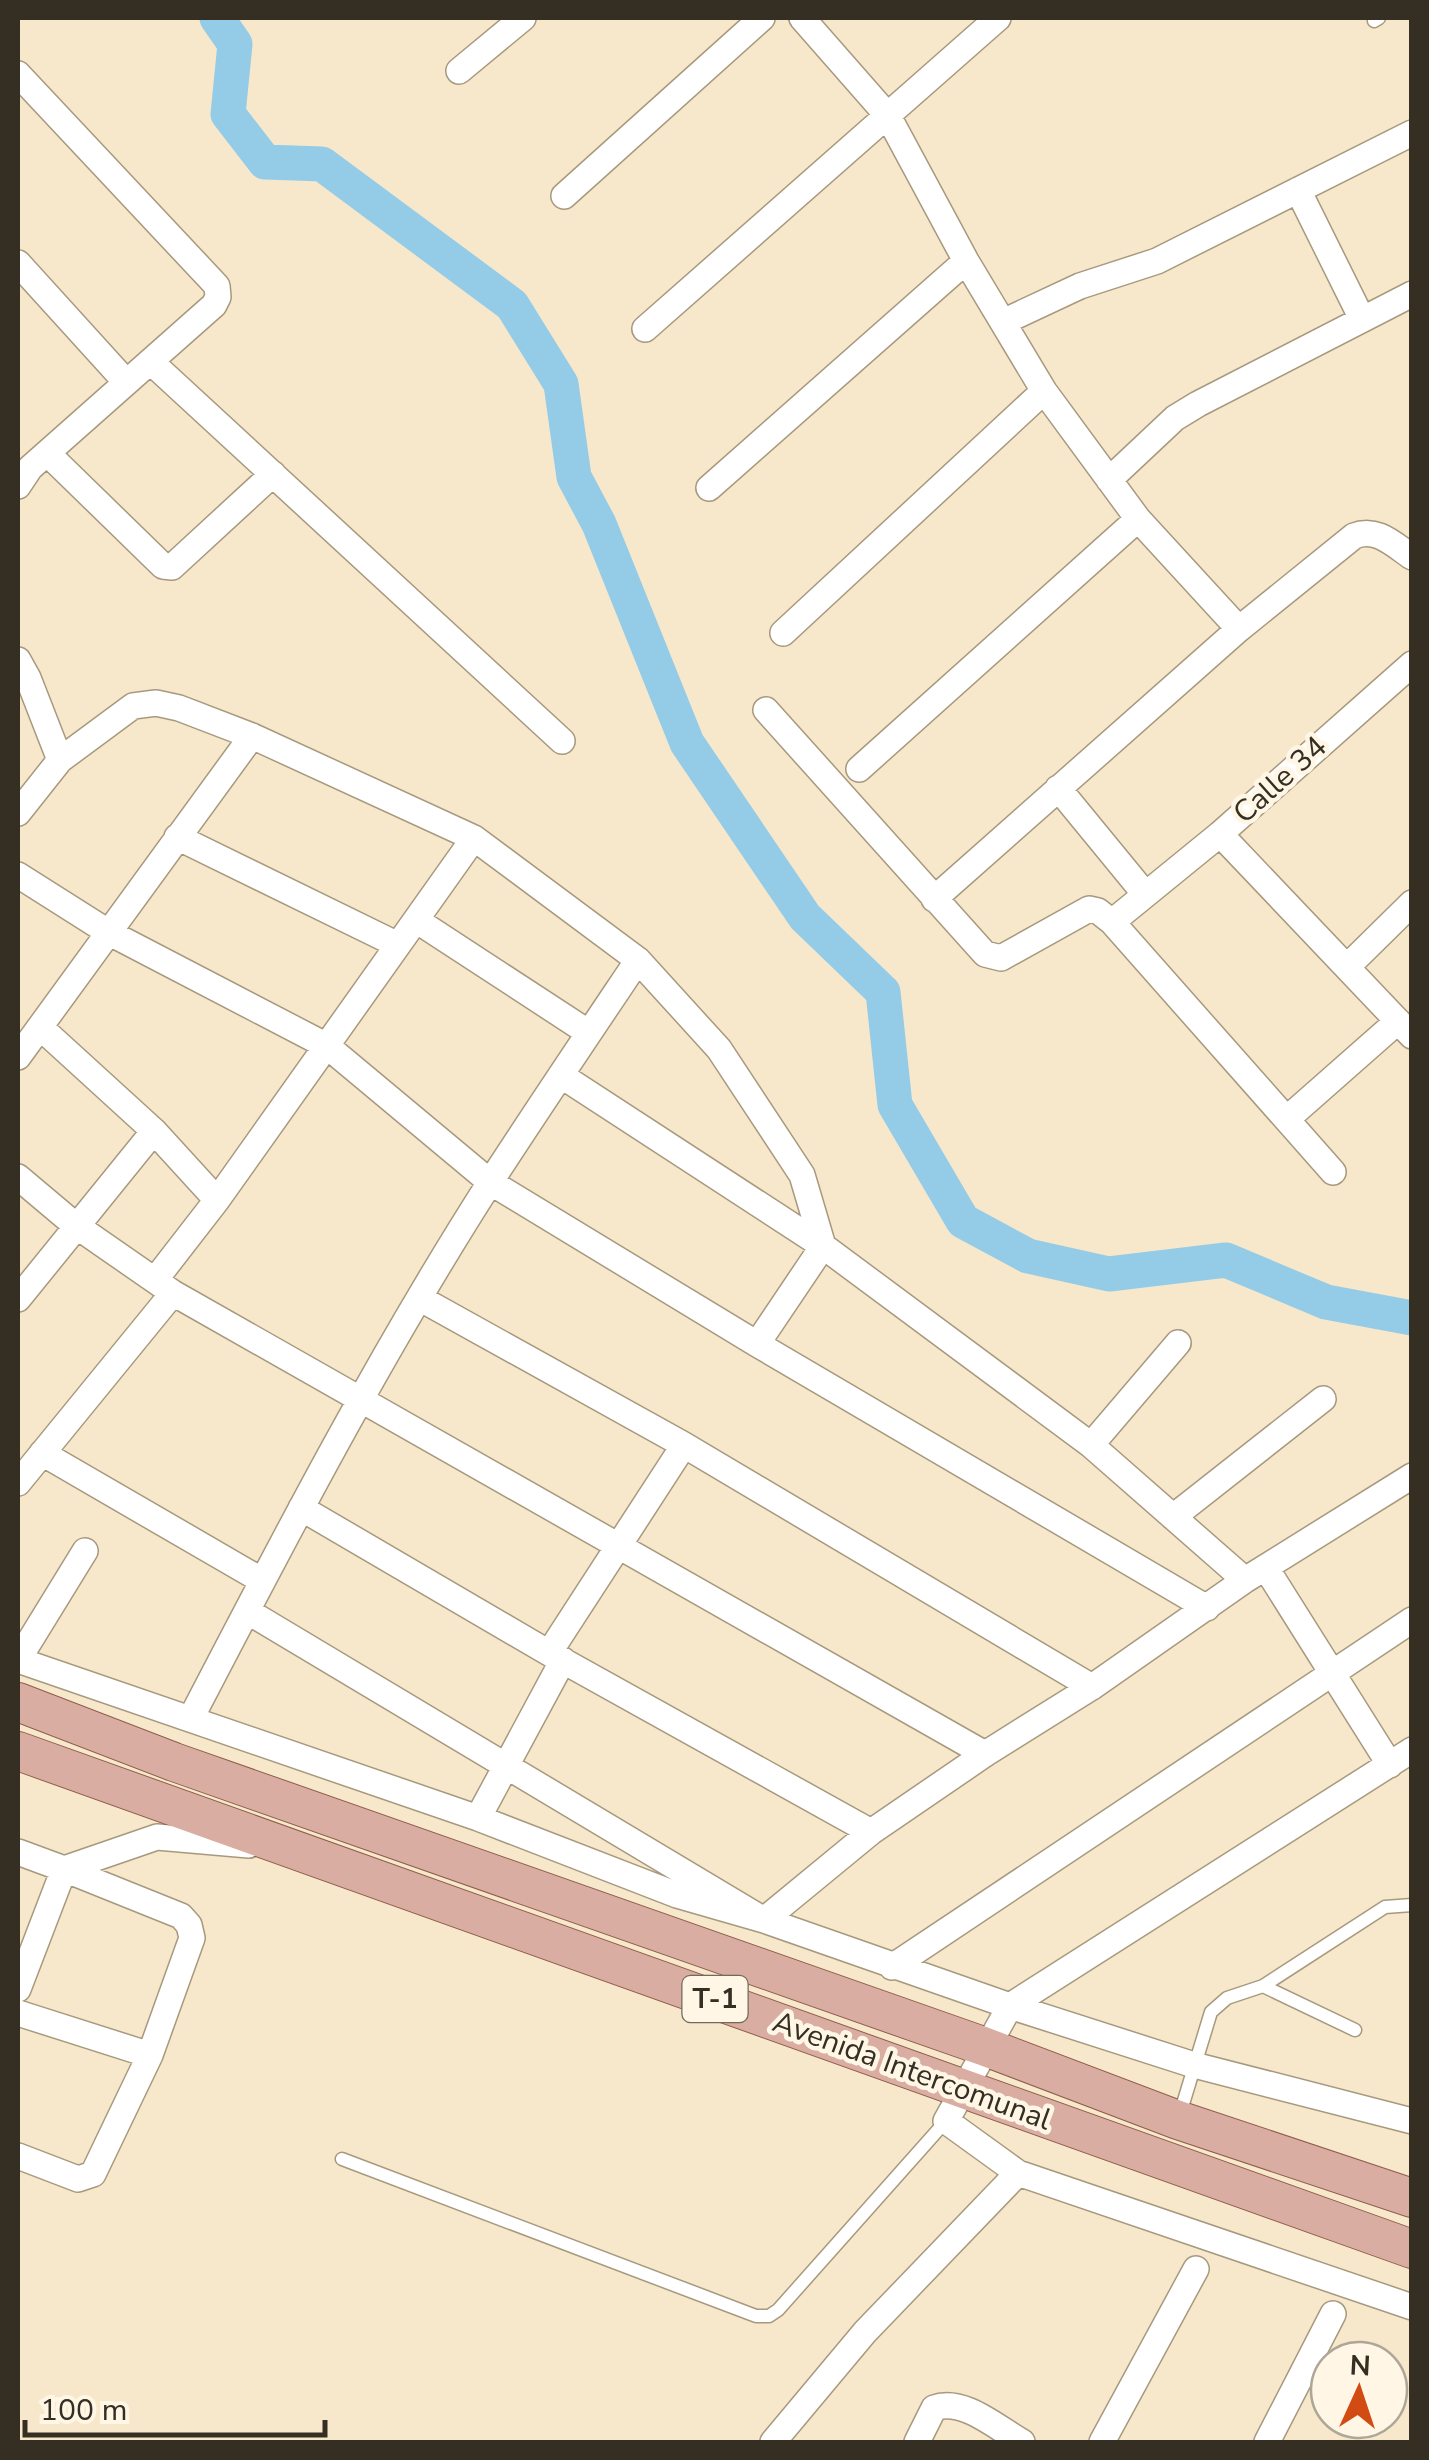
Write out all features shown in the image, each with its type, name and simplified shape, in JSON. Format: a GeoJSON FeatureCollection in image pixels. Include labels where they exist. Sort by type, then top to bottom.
{"type":"FeatureCollection","features":[{"type":"Feature","properties":{"kind":"main road","name":"Avenida Intercomunal"},"geometry":{"type":"LineString","coordinates":[[18,1702],[174,1762],[988,2049],[1178,2120],[1412,2198]]}},
{"type":"Feature","properties":{"kind":"main road","name":"Avenida Intercomunal"},"geometry":{"type":"LineString","coordinates":[[18,1751],[289,1850],[955,2106],[1412,2249]]}},
{"type":"Feature","properties":{"kind":"street"},"geometry":{"type":"LineString","coordinates":[[459,72],[523,18]]}},
{"type":"Feature","properties":{"kind":"street"},"geometry":{"type":"LineString","coordinates":[[564,196],[762,18]]}},
{"type":"Feature","properties":{"kind":"street"},"geometry":{"type":"LineString","coordinates":[[802,18],[888,116],[1044,392],[1138,519],[1240,629]]}},
{"type":"Feature","properties":{"kind":"street"},"geometry":{"type":"LineString","coordinates":[[645,329],[998,18]]}},
{"type":"Feature","properties":{"kind":"street"},"geometry":{"type":"LineString","coordinates":[[18,74],[217,286],[218,297],[214,306],[28,466],[163,566],[172,567],[274,474]]}},
{"type":"Feature","properties":{"kind":"street"},"geometry":{"type":"LineString","coordinates":[[1003,322],[1094,280],[1157,261],[1412,133]]}},
{"type":"Feature","properties":{"kind":"street"},"geometry":{"type":"LineString","coordinates":[[1298,190],[1362,319]]}},
{"type":"Feature","properties":{"kind":"street"},"geometry":{"type":"LineString","coordinates":[[709,488],[966,260]]}},
{"type":"Feature","properties":{"kind":"street"},"geometry":{"type":"LineString","coordinates":[[18,263],[126,382]]}},
{"type":"Feature","properties":{"kind":"street"},"geometry":{"type":"LineString","coordinates":[[1109,480],[1175,418],[1412,294]]}},
{"type":"Feature","properties":{"kind":"street"},"geometry":{"type":"LineString","coordinates":[[151,362],[562,741]]}},
{"type":"Feature","properties":{"kind":"street"},"geometry":{"type":"LineString","coordinates":[[782,633],[1044,392]]}},
{"type":"Feature","properties":{"kind":"street"},"geometry":{"type":"LineString","coordinates":[[859,770],[1138,519]]}},
{"type":"Feature","properties":{"kind":"street"},"geometry":{"type":"LineString","coordinates":[[934,899],[1240,629],[1354,536],[1376,533],[1412,557]]}},
{"type":"Feature","properties":{"kind":"street"},"geometry":{"type":"LineString","coordinates":[[18,660],[60,760]]}},
{"type":"Feature","properties":{"kind":"street","name":"Calle 34"},"geometry":{"type":"LineString","coordinates":[[1112,922],[1220,834],[1412,664]]}},
{"type":"Feature","properties":{"kind":"street"},"geometry":{"type":"LineString","coordinates":[[18,813],[60,760],[133,706],[156,703],[252,736],[474,838],[638,960],[719,1050],[802,1175],[823,1246]]}},
{"type":"Feature","properties":{"kind":"street"},"geometry":{"type":"LineString","coordinates":[[766,710],[934,899],[992,958],[1000,958],[1089,909],[1098,910],[1333,1172]]}},
{"type":"Feature","properties":{"kind":"street"},"geometry":{"type":"LineString","coordinates":[[18,1056],[252,736]]}},
{"type":"Feature","properties":{"kind":"street"},"geometry":{"type":"LineString","coordinates":[[1058,788],[1145,894]]}},
{"type":"Feature","properties":{"kind":"street"},"geometry":{"type":"LineString","coordinates":[[1220,834],[1405,1028],[1288,1118]]}},
{"type":"Feature","properties":{"kind":"street"},"geometry":{"type":"LineString","coordinates":[[177,837],[398,945]]}},
{"type":"Feature","properties":{"kind":"street"},"geometry":{"type":"LineString","coordinates":[[18,1483],[164,1286],[216,1200],[474,838]]}},
{"type":"Feature","properties":{"kind":"street"},"geometry":{"type":"LineString","coordinates":[[18,875],[108,932],[326,1046],[490,1182],[1207,1608]]}},
{"type":"Feature","properties":{"kind":"street"},"geometry":{"type":"LineString","coordinates":[[1348,966],[1412,903]]}},
{"type":"Feature","properties":{"kind":"street"},"geometry":{"type":"LineString","coordinates":[[416,920],[589,1033]]}},
{"type":"Feature","properties":{"kind":"street"},"geometry":{"type":"LineString","coordinates":[[191,1718],[261,1580],[421,1299],[490,1182],[638,960]]}},
{"type":"Feature","properties":{"kind":"street"},"geometry":{"type":"LineString","coordinates":[[40,1027],[154,1131],[216,1200]]}},
{"type":"Feature","properties":{"kind":"street"},"geometry":{"type":"LineString","coordinates":[[562,1076],[823,1246],[1090,1444],[1173,1516],[1255,1574],[1331,1676],[1401,1757],[1010,2006],[955,2106],[1018,2173],[1412,2307]]}},
{"type":"Feature","properties":{"kind":"street"},"geometry":{"type":"LineString","coordinates":[[18,1298],[154,1131]]}},
{"type":"Feature","properties":{"kind":"street"},"geometry":{"type":"LineString","coordinates":[[18,1177],[75,1225],[164,1286],[985,1754]]}},
{"type":"Feature","properties":{"kind":"street"},"geometry":{"type":"LineString","coordinates":[[758,1344],[823,1246]]}},
{"type":"Feature","properties":{"kind":"street"},"geometry":{"type":"LineString","coordinates":[[421,1299],[684,1445],[1092,1687]]}},
{"type":"Feature","properties":{"kind":"street"},"geometry":{"type":"LineString","coordinates":[[1090,1444],[1178,1342]]}},
{"type":"Feature","properties":{"kind":"street"},"geometry":{"type":"LineString","coordinates":[[1173,1516],[1324,1399]]}},
{"type":"Feature","properties":{"kind":"street"},"geometry":{"type":"LineString","coordinates":[[478,1818],[615,1546],[684,1445]]}},
{"type":"Feature","properties":{"kind":"street"},"geometry":{"type":"LineString","coordinates":[[42,1452],[261,1580]]}},
{"type":"Feature","properties":{"kind":"street"},"geometry":{"type":"LineString","coordinates":[[764,1920],[871,1832],[1255,1574],[1412,1476]]}},
{"type":"Feature","properties":{"kind":"street"},"geometry":{"type":"LineString","coordinates":[[301,1508],[556,1657],[871,1832]]}},
{"type":"Feature","properties":{"kind":"street"},"geometry":{"type":"LineString","coordinates":[[85,1552],[18,1660],[478,1818],[662,1889],[764,1920],[892,1967],[1194,2066],[1412,2121]]}},
{"type":"Feature","properties":{"kind":"street"},"geometry":{"type":"LineString","coordinates":[[246,1611],[764,1920]]}},
{"type":"Feature","properties":{"kind":"street"},"geometry":{"type":"LineString","coordinates":[[892,1967],[1412,1620]]}},
{"type":"Feature","properties":{"kind":"street"},"geometry":{"type":"LineString","coordinates":[[18,1989],[64,1869],[156,1837],[289,1850]]}},
{"type":"Feature","properties":{"kind":"street"},"geometry":{"type":"LineString","coordinates":[[18,1852],[181,1916],[189,1924],[192,1938],[150,2055],[93,2174],[78,2179],[18,2156]]}},
{"type":"Feature","properties":{"kind":"street"},"geometry":{"type":"LineString","coordinates":[[18,2013],[150,2055]]}},
{"type":"Feature","properties":{"kind":"street"},"geometry":{"type":"LineString","coordinates":[[773,2442],[865,2332],[1018,2173]]}},
{"type":"Feature","properties":{"kind":"street"},"geometry":{"type":"LineString","coordinates":[[1102,2442],[1196,2269]]}},
{"type":"Feature","properties":{"kind":"street"},"geometry":{"type":"LineString","coordinates":[[1267,2442],[1333,2314]]}},
{"type":"Feature","properties":{"kind":"street"},"geometry":{"type":"LineString","coordinates":[[917,2442],[934,2408],[945,2404],[960,2406],[1022,2442]]}},
{"type":"Feature","properties":{"kind":"lane"},"geometry":{"type":"LineString","coordinates":[[1178,2120],[1211,2012],[1227,1998],[1263,1986],[1385,1906],[1412,1905]]}},
{"type":"Feature","properties":{"kind":"lane"},"geometry":{"type":"LineString","coordinates":[[1263,1986],[1355,2030]]}},
{"type":"Feature","properties":{"kind":"lane"},"geometry":{"type":"LineString","coordinates":[[342,2159],[756,2316],[768,2316],[778,2310],[955,2106]]}},
{"type":"Feature","properties":{"kind":"waterway"},"geometry":{"type":"LineString","coordinates":[[217,18],[235,44],[228,114],[265,162],[322,164],[512,305],[561,384],[574,477],[599,524],[687,743],[805,917],[883,992],[895,1105],[963,1221],[1028,1256],[1109,1274],[1226,1260],[1326,1302],[1412,1318]]}}]}
